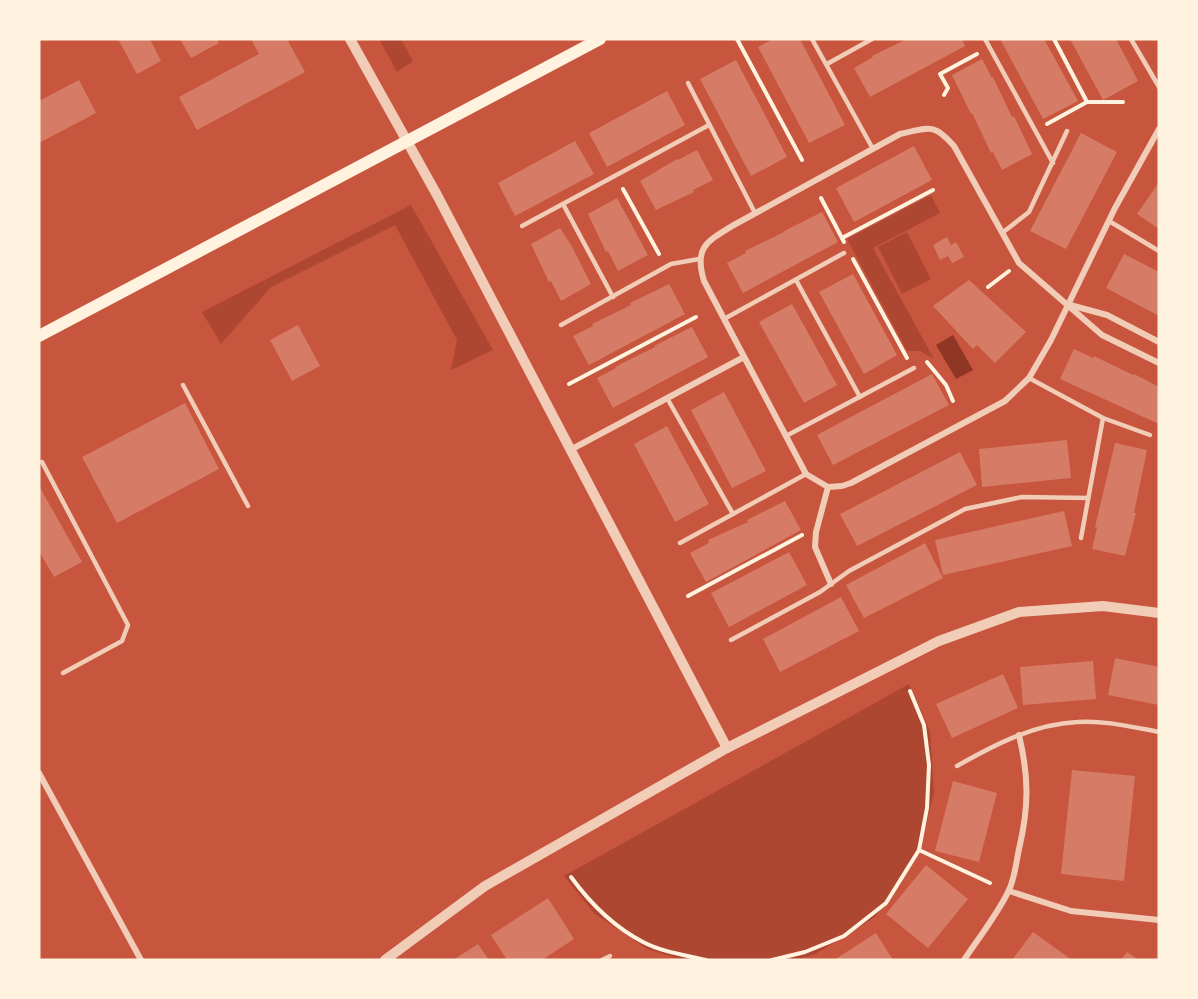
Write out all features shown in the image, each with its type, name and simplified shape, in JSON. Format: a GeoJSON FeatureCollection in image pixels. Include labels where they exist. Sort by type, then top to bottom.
{"type":"FeatureCollection","features":[{"type":"Feature","properties":{"kind":"main road"},"geometry":{"type":"LineString","coordinates":[[39,336],[600,39]]}},
{"type":"Feature","properties":{"kind":"street"},"geometry":{"type":"LineString","coordinates":[[350,39],[437,195],[727,748]]}},
{"type":"Feature","properties":{"kind":"street"},"geometry":{"type":"LineString","coordinates":[[1159,129],[1109,221],[1067,304],[1051,340],[1029,378],[1005,401],[862,478],[842,486],[828,487],[806,474],[704,281],[699,259],[709,240],[755,213],[900,134],[931,128],[942,132],[954,146],[1019,263],[1067,304],[1102,335],[1159,363]]}},
{"type":"Feature","properties":{"kind":"street"},"geometry":{"type":"LineString","coordinates":[[1067,304],[1107,315],[1159,342]]}},
{"type":"Feature","properties":{"kind":"street"},"geometry":{"type":"LineString","coordinates":[[572,449],[744,357]]}},
{"type":"Feature","properties":{"kind":"street"},"geometry":{"type":"LineString","coordinates":[[828,487],[816,532],[815,547],[831,584]]}},
{"type":"Feature","properties":{"kind":"street"},"geometry":{"type":"LineString","coordinates":[[384,960],[485,886],[727,748],[939,641],[1019,612],[1102,606],[1159,613]]}},
{"type":"Feature","properties":{"kind":"street"},"geometry":{"type":"LineString","coordinates":[[964,960],[1009,891],[1025,829],[1028,781],[1019,735]]}},
{"type":"Feature","properties":{"kind":"street"},"geometry":{"type":"LineString","coordinates":[[39,773],[141,960]]}},
{"type":"Feature","properties":{"kind":"street"},"geometry":{"type":"LineString","coordinates":[[1009,891],[1071,911],[1159,920]]}},
{"type":"Feature","properties":{"kind":"lane"},"geometry":{"type":"LineString","coordinates":[[812,39],[873,148]]}},
{"type":"Feature","properties":{"kind":"lane"},"geometry":{"type":"LineString","coordinates":[[827,64],[872,39]]}},
{"type":"Feature","properties":{"kind":"lane"},"geometry":{"type":"LineString","coordinates":[[985,39],[1053,163]]}},
{"type":"Feature","properties":{"kind":"lane"},"geometry":{"type":"LineString","coordinates":[[1131,39],[1159,87]]}},
{"type":"Feature","properties":{"kind":"lane"},"geometry":{"type":"LineString","coordinates":[[688,83],[755,213]]}},
{"type":"Feature","properties":{"kind":"lane"},"geometry":{"type":"LineString","coordinates":[[522,226],[709,125]]}},
{"type":"Feature","properties":{"kind":"lane"},"geometry":{"type":"LineString","coordinates":[[1002,233],[1029,212],[1067,130]]}},
{"type":"Feature","properties":{"kind":"lane"},"geometry":{"type":"LineString","coordinates":[[563,204],[613,297]]}},
{"type":"Feature","properties":{"kind":"lane"},"geometry":{"type":"LineString","coordinates":[[1109,221],[1159,251]]}},
{"type":"Feature","properties":{"kind":"lane"},"geometry":{"type":"LineString","coordinates":[[724,319],[846,251]]}},
{"type":"Feature","properties":{"kind":"lane"},"geometry":{"type":"LineString","coordinates":[[561,325],[671,264],[699,259]]}},
{"type":"Feature","properties":{"kind":"lane"},"geometry":{"type":"LineString","coordinates":[[796,280],[860,397]]}},
{"type":"Feature","properties":{"kind":"lane"},"geometry":{"type":"LineString","coordinates":[[786,436],[914,368]]}},
{"type":"Feature","properties":{"kind":"lane"},"geometry":{"type":"LineString","coordinates":[[1029,378],[1102,418],[1150,435]]}},
{"type":"Feature","properties":{"kind":"lane"},"geometry":{"type":"LineString","coordinates":[[183,385],[248,506]]}},
{"type":"Feature","properties":{"kind":"lane"},"geometry":{"type":"LineString","coordinates":[[667,398],[733,514]]}},
{"type":"Feature","properties":{"kind":"lane"},"geometry":{"type":"LineString","coordinates":[[1081,538],[1102,418]]}},
{"type":"Feature","properties":{"kind":"lane"},"geometry":{"type":"LineString","coordinates":[[42,462],[128,626],[122,641],[63,673]]}},
{"type":"Feature","properties":{"kind":"lane"},"geometry":{"type":"LineString","coordinates":[[680,543],[806,474]]}},
{"type":"Feature","properties":{"kind":"lane"},"geometry":{"type":"LineString","coordinates":[[731,640],[820,592],[849,571],[965,509],[1022,497],[1088,498]]}},
{"type":"Feature","properties":{"kind":"lane"},"geometry":{"type":"LineString","coordinates":[[957,766],[1019,735],[1076,722],[1108,723],[1159,732]]}},
{"type":"Feature","properties":{"kind":"lane"},"geometry":{"type":"LineString","coordinates":[[602,960],[610,956]]}},
{"type":"Feature","properties":{"kind":"path"},"geometry":{"type":"LineString","coordinates":[[737,39],[802,160]]}},
{"type":"Feature","properties":{"kind":"path"},"geometry":{"type":"LineString","coordinates":[[1054,39],[1087,102]]}},
{"type":"Feature","properties":{"kind":"path"},"geometry":{"type":"LineString","coordinates":[[944,96],[948,88],[940,74],[977,54]]}},
{"type":"Feature","properties":{"kind":"path"},"geometry":{"type":"LineString","coordinates":[[1047,124],[1087,102],[1123,102]]}},
{"type":"Feature","properties":{"kind":"path"},"geometry":{"type":"LineString","coordinates":[[622,189],[659,254]]}},
{"type":"Feature","properties":{"kind":"path"},"geometry":{"type":"LineString","coordinates":[[842,238],[933,190]]}},
{"type":"Feature","properties":{"kind":"path"},"geometry":{"type":"LineString","coordinates":[[821,198],[842,238],[846,251]]}},
{"type":"Feature","properties":{"kind":"path"},"geometry":{"type":"LineString","coordinates":[[853,258],[908,359],[914,356]]}},
{"type":"Feature","properties":{"kind":"path"},"geometry":{"type":"LineString","coordinates":[[988,287],[1019,263]]}},
{"type":"Feature","properties":{"kind":"path"},"geometry":{"type":"LineString","coordinates":[[569,384],[696,317]]}},
{"type":"Feature","properties":{"kind":"path"},"geometry":{"type":"LineString","coordinates":[[926,362],[946,385],[953,401]]}},
{"type":"Feature","properties":{"kind":"path"},"geometry":{"type":"LineString","coordinates":[[688,596],[802,535]]}},
{"type":"Feature","properties":{"kind":"path"},"geometry":{"type":"LineString","coordinates":[[772,960],[805,952],[844,936],[886,903],[919,850],[927,808],[929,765],[924,725],[910,691]]}},
{"type":"Feature","properties":{"kind":"path"},"geometry":{"type":"LineString","coordinates":[[919,850],[990,883]]}},
{"type":"Feature","properties":{"kind":"path"},"geometry":{"type":"LineString","coordinates":[[570,877],[586,898],[609,919],[644,942],[703,960]]}},
{"type":"Feature","properties":{"kind":"shaded area"},"geometry":{"type":"Polygon","coordinates":[[[379,39],[401,39],[413,61],[397,72],[379,39]]]}},
{"type":"Feature","properties":{"kind":"shaded area"},"geometry":{"type":"Polygon","coordinates":[[[931,195],[940,213],[873,248],[934,359],[920,351],[907,351],[847,239],[931,195]]]}},
{"type":"Feature","properties":{"kind":"shaded area"},"geometry":{"type":"Polygon","coordinates":[[[411,205],[493,350],[451,370],[457,340],[395,225],[271,287],[221,344],[202,312],[411,205]]]}},
{"type":"Feature","properties":{"kind":"shaded area"},"geometry":{"type":"Polygon","coordinates":[[[907,232],[931,279],[902,294],[878,247],[907,232]]]}},
{"type":"Feature","properties":{"kind":"shaded area"},"geometry":{"type":"Polygon","coordinates":[[[953,335],[973,370],[956,379],[936,345],[953,335]]]}},
{"type":"Feature","properties":{"kind":"shaded area"},"geometry":{"type":"Polygon","coordinates":[[[909,684],[930,731],[934,793],[918,855],[875,917],[814,955],[793,960],[683,960],[647,949],[595,914],[564,876],[909,684]]]}},
{"type":"Feature","properties":{"kind":"building"},"geometry":{"type":"Polygon","coordinates":[[[118,39],[150,39],[161,61],[137,74],[118,39]]]}},
{"type":"Feature","properties":{"kind":"building"},"geometry":{"type":"Polygon","coordinates":[[[180,39],[217,39],[219,43],[191,58],[180,39]]]}},
{"type":"Feature","properties":{"kind":"building"},"geometry":{"type":"Polygon","coordinates":[[[251,39],[287,39],[305,72],[197,130],[179,97],[259,54],[251,39]]]}},
{"type":"Feature","properties":{"kind":"building"},"geometry":{"type":"Polygon","coordinates":[[[773,39],[800,39],[845,125],[809,143],[758,47],[773,39]]]}},
{"type":"Feature","properties":{"kind":"building"},"geometry":{"type":"Polygon","coordinates":[[[907,39],[962,39],[965,46],[870,97],[854,68],[872,56],[907,39]]]}},
{"type":"Feature","properties":{"kind":"building"},"geometry":{"type":"Polygon","coordinates":[[[1000,39],[1044,39],[1078,101],[1043,119],[1000,39]]]}},
{"type":"Feature","properties":{"kind":"building"},"geometry":{"type":"Polygon","coordinates":[[[1070,39],[1116,39],[1138,81],[1103,100],[1070,39]]]}},
{"type":"Feature","properties":{"kind":"building"},"geometry":{"type":"Polygon","coordinates":[[[982,59],[1032,154],[1002,170],[993,152],[991,153],[952,75],[982,59]]]}},
{"type":"Feature","properties":{"kind":"building"},"geometry":{"type":"Polygon","coordinates":[[[736,60],[787,157],[751,176],[700,79],[736,60]]]}},
{"type":"Feature","properties":{"kind":"building"},"geometry":{"type":"Polygon","coordinates":[[[79,80],[96,113],[39,143],[39,101],[79,80]]]}},
{"type":"Feature","properties":{"kind":"building"},"geometry":{"type":"Polygon","coordinates":[[[667,91],[685,125],[607,167],[589,133],[667,91]]]}},
{"type":"Feature","properties":{"kind":"building"},"geometry":{"type":"Polygon","coordinates":[[[1081,133],[1117,152],[1066,249],[1030,231],[1081,133]]]}},
{"type":"Feature","properties":{"kind":"building"},"geometry":{"type":"Polygon","coordinates":[[[575,141],[594,174],[515,216],[498,183],[575,141]]]}},
{"type":"Feature","properties":{"kind":"building"},"geometry":{"type":"Polygon","coordinates":[[[914,146],[932,180],[854,222],[836,188],[914,146]]]}},
{"type":"Feature","properties":{"kind":"building"},"geometry":{"type":"Polygon","coordinates":[[[697,150],[713,180],[656,210],[640,181],[697,150]]]}},
{"type":"Feature","properties":{"kind":"building"},"geometry":{"type":"Polygon","coordinates":[[[1159,182],[1159,229],[1137,214],[1159,182]]]}},
{"type":"Feature","properties":{"kind":"building"},"geometry":{"type":"Polygon","coordinates":[[[617,198],[648,255],[618,271],[588,214],[617,198]]]}},
{"type":"Feature","properties":{"kind":"building"},"geometry":{"type":"Polygon","coordinates":[[[822,212],[838,242],[743,293],[727,263],[746,253],[745,251],[822,212]]]}},
{"type":"Feature","properties":{"kind":"building"},"geometry":{"type":"Polygon","coordinates":[[[560,228],[591,284],[561,301],[531,244],[560,228]]]}},
{"type":"Feature","properties":{"kind":"building"},"geometry":{"type":"Polygon","coordinates":[[[947,237],[951,245],[956,242],[964,257],[952,263],[948,256],[940,260],[933,245],[947,237]]]}},
{"type":"Feature","properties":{"kind":"building"},"geometry":{"type":"Polygon","coordinates":[[[1124,254],[1159,272],[1159,316],[1106,288],[1124,254]]]}},
{"type":"Feature","properties":{"kind":"building"},"geometry":{"type":"Polygon","coordinates":[[[853,274],[897,355],[864,374],[819,292],[853,274]]]}},
{"type":"Feature","properties":{"kind":"building"},"geometry":{"type":"Polygon","coordinates":[[[969,280],[1026,332],[995,363],[977,345],[973,349],[933,306],[969,280]]]}},
{"type":"Feature","properties":{"kind":"building"},"geometry":{"type":"Polygon","coordinates":[[[669,284],[685,314],[589,365],[573,336],[631,305],[630,303],[669,284]]]}},
{"type":"Feature","properties":{"kind":"building"},"geometry":{"type":"Polygon","coordinates":[[[792,304],[837,385],[804,403],[759,322],[792,304]]]}},
{"type":"Feature","properties":{"kind":"building"},"geometry":{"type":"Polygon","coordinates":[[[298,325],[320,366],[292,381],[270,340],[298,325]]]}},
{"type":"Feature","properties":{"kind":"building"},"geometry":{"type":"Polygon","coordinates":[[[692,327],[708,357],[613,408],[597,378],[692,327]]]}},
{"type":"Feature","properties":{"kind":"building"},"geometry":{"type":"Polygon","coordinates":[[[1074,349],[1159,387],[1159,424],[1060,379],[1074,349]]]}},
{"type":"Feature","properties":{"kind":"building"},"geometry":{"type":"Polygon","coordinates":[[[932,374],[949,405],[833,465],[817,435],[932,374]]]}},
{"type":"Feature","properties":{"kind":"building"},"geometry":{"type":"Polygon","coordinates":[[[724,392],[766,471],[732,488],[691,410],[724,392]]]}},
{"type":"Feature","properties":{"kind":"building"},"geometry":{"type":"Polygon","coordinates":[[[185,403],[219,469],[117,523],[82,457],[185,403]]]}},
{"type":"Feature","properties":{"kind":"building"},"geometry":{"type":"Polygon","coordinates":[[[667,426],[709,504],[675,522],[634,444],[667,426]]]}},
{"type":"Feature","properties":{"kind":"building"},"geometry":{"type":"Polygon","coordinates":[[[1067,440],[1071,478],[982,487],[979,449],[1067,440]]]}},
{"type":"Feature","properties":{"kind":"building"},"geometry":{"type":"Polygon","coordinates":[[[1115,443],[1147,450],[1134,513],[1136,513],[1125,556],[1092,549],[1115,443]]]}},
{"type":"Feature","properties":{"kind":"building"},"geometry":{"type":"Polygon","coordinates":[[[960,452],[977,485],[857,546],[840,514],[960,452]]]}},
{"type":"Feature","properties":{"kind":"building"},"geometry":{"type":"Polygon","coordinates":[[[39,486],[82,562],[54,577],[39,551],[39,486]]]}},
{"type":"Feature","properties":{"kind":"building"},"geometry":{"type":"Polygon","coordinates":[[[785,501],[801,530],[706,582],[690,553],[709,543],[708,540],[748,522],[747,520],[785,501]]]}},
{"type":"Feature","properties":{"kind":"building"},"geometry":{"type":"Polygon","coordinates":[[[1064,511],[1072,546],[943,575],[935,540],[1064,511]]]}},
{"type":"Feature","properties":{"kind":"building"},"geometry":{"type":"Polygon","coordinates":[[[925,543],[943,578],[864,618],[846,585],[925,543]]]}},
{"type":"Feature","properties":{"kind":"building"},"geometry":{"type":"Polygon","coordinates":[[[789,552],[807,585],[729,627],[711,593],[789,552]]]}},
{"type":"Feature","properties":{"kind":"building"},"geometry":{"type":"Polygon","coordinates":[[[841,597],[859,631],[780,672],[763,639],[841,597]]]}},
{"type":"Feature","properties":{"kind":"building"},"geometry":{"type":"Polygon","coordinates":[[[1115,658],[1159,667],[1159,705],[1108,695],[1115,658]]]}},
{"type":"Feature","properties":{"kind":"building"},"geometry":{"type":"Polygon","coordinates":[[[1093,661],[1096,699],[1023,705],[1020,667],[1093,661]]]}},
{"type":"Feature","properties":{"kind":"building"},"geometry":{"type":"Polygon","coordinates":[[[1003,674],[1018,708],[952,738],[936,704],[1003,674]]]}},
{"type":"Feature","properties":{"kind":"building"},"geometry":{"type":"Polygon","coordinates":[[[1072,770],[1135,776],[1124,881],[1061,874],[1072,770]]]}},
{"type":"Feature","properties":{"kind":"building"},"geometry":{"type":"Polygon","coordinates":[[[953,781],[997,793],[979,862],[935,851],[953,781]]]}},
{"type":"Feature","properties":{"kind":"building"},"geometry":{"type":"Polygon","coordinates":[[[926,865],[968,899],[928,948],[886,914],[926,865]]]}},
{"type":"Feature","properties":{"kind":"building"},"geometry":{"type":"Polygon","coordinates":[[[548,898],[574,939],[542,960],[507,960],[491,935],[548,898]]]}},
{"type":"Feature","properties":{"kind":"building"},"geometry":{"type":"Polygon","coordinates":[[[1033,932],[1072,960],[1012,960],[1033,932]]]}},
{"type":"Feature","properties":{"kind":"building"},"geometry":{"type":"Polygon","coordinates":[[[876,933],[893,960],[834,960],[876,933]]]}},
{"type":"Feature","properties":{"kind":"building"},"geometry":{"type":"Polygon","coordinates":[[[478,944],[489,960],[453,960],[478,944]]]}},
{"type":"Feature","properties":{"kind":"building"},"geometry":{"type":"Polygon","coordinates":[[[1127,952],[1139,960],[1121,960],[1127,952]]]}}]}
